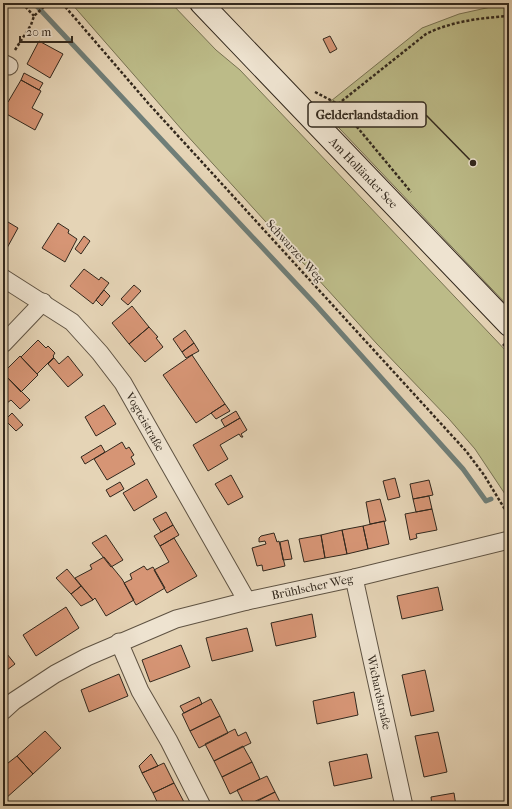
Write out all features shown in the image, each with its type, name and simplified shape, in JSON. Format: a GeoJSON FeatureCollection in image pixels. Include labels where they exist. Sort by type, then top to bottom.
{"type":"FeatureCollection","features":[{"type":"Feature","properties":{"kind":"street","name":"Am Holländer See"},"geometry":{"type":"LineString","coordinates":[[201,3],[509,325]]}},
{"type":"Feature","properties":{"kind":"street","name":"Vogteistraße"},"geometry":{"type":"LineString","coordinates":[[3,278],[43,302],[72,322],[87,338],[123,383],[247,601]]}},
{"type":"Feature","properties":{"kind":"street"},"geometry":{"type":"LineString","coordinates":[[3,344],[43,302]]}},
{"type":"Feature","properties":{"kind":"street","name":"Brühlscher Weg"},"geometry":{"type":"LineString","coordinates":[[3,711],[14,701],[55,674],[119,642],[176,619],[509,540]]}},
{"type":"Feature","properties":{"kind":"street","name":"Wichardstraße"},"geometry":{"type":"LineString","coordinates":[[354,578],[404,806]]}},
{"type":"Feature","properties":{"kind":"street"},"geometry":{"type":"LineString","coordinates":[[119,642],[140,691],[170,741],[202,806]]}},
{"type":"Feature","properties":{"kind":"path"},"geometry":{"type":"LineString","coordinates":[[22,3],[34,16]]}},
{"type":"Feature","properties":{"kind":"path"},"geometry":{"type":"LineString","coordinates":[[6,64],[31,25],[34,16],[48,3]]}},
{"type":"Feature","properties":{"kind":"path","name":"Schwarzer Weg"},"geometry":{"type":"LineString","coordinates":[[62,3],[153,109],[466,451],[484,475],[509,516]]}},
{"type":"Feature","properties":{"kind":"path"},"geometry":{"type":"LineString","coordinates":[[338,104],[426,34],[441,26],[457,22],[509,16]]}},
{"type":"Feature","properties":{"kind":"shaded area"},"geometry":{"type":"Polygon","coordinates":[[[71,3],[171,3],[216,50],[240,70],[509,354],[509,500],[475,449],[449,419],[377,344],[183,131],[71,3]]]}},
{"type":"Feature","properties":{"kind":"shaded area"},"geometry":{"type":"Polygon","coordinates":[[[509,3],[509,307],[321,109],[422,28],[459,14],[509,3]]]}},
{"type":"Feature","properties":{"kind":"building"},"geometry":{"type":"Polygon","coordinates":[[[330,36],[337,49],[330,53],[323,39],[330,36]]]}},
{"type":"Feature","properties":{"kind":"building"},"geometry":{"type":"Polygon","coordinates":[[[39,41],[63,54],[50,78],[27,64],[39,41]]]}},
{"type":"Feature","properties":{"kind":"building"},"geometry":{"type":"Polygon","coordinates":[[[24,73],[43,83],[39,90],[21,80],[24,73]]]}},
{"type":"Feature","properties":{"kind":"building"},"geometry":{"type":"Polygon","coordinates":[[[21,80],[41,91],[32,108],[43,114],[35,130],[3,112],[3,106],[6,101],[8,102],[21,80]]]}},
{"type":"Feature","properties":{"kind":"building"},"geometry":{"type":"Polygon","coordinates":[[[3,219],[18,228],[7,248],[3,246],[3,219]]]}},
{"type":"Feature","properties":{"kind":"building"},"geometry":{"type":"Polygon","coordinates":[[[58,223],[69,230],[68,233],[77,239],[65,262],[42,248],[58,223]]]}},
{"type":"Feature","properties":{"kind":"building"},"geometry":{"type":"Polygon","coordinates":[[[84,236],[90,241],[81,254],[75,249],[84,236]]]}},
{"type":"Feature","properties":{"kind":"building"},"geometry":{"type":"Polygon","coordinates":[[[84,269],[99,280],[101,277],[109,283],[93,304],[70,286],[84,269]]]}},
{"type":"Feature","properties":{"kind":"building"},"geometry":{"type":"Polygon","coordinates":[[[134,285],[141,291],[128,305],[121,299],[134,285]]]}},
{"type":"Feature","properties":{"kind":"building"},"geometry":{"type":"Polygon","coordinates":[[[104,290],[110,296],[102,306],[96,300],[104,290]]]}},
{"type":"Feature","properties":{"kind":"building"},"geometry":{"type":"Polygon","coordinates":[[[132,306],[149,327],[129,344],[112,323],[132,306]]]}},
{"type":"Feature","properties":{"kind":"building"},"geometry":{"type":"Polygon","coordinates":[[[149,327],[158,337],[156,338],[163,347],[145,362],[129,344],[149,327]]]}},
{"type":"Feature","properties":{"kind":"building"},"geometry":{"type":"Polygon","coordinates":[[[185,330],[194,343],[182,352],[173,339],[185,330]]]}},
{"type":"Feature","properties":{"kind":"building"},"geometry":{"type":"Polygon","coordinates":[[[38,340],[46,348],[48,346],[55,353],[53,356],[54,357],[37,374],[21,357],[38,340]]]}},
{"type":"Feature","properties":{"kind":"building"},"geometry":{"type":"Polygon","coordinates":[[[194,343],[199,351],[186,358],[182,352],[194,343]]]}},
{"type":"Feature","properties":{"kind":"building"},"geometry":{"type":"Polygon","coordinates":[[[192,355],[225,404],[196,423],[163,375],[192,355]]]}},
{"type":"Feature","properties":{"kind":"building"},"geometry":{"type":"Polygon","coordinates":[[[20,356],[38,375],[21,392],[3,373],[20,356]]]}},
{"type":"Feature","properties":{"kind":"building"},"geometry":{"type":"Polygon","coordinates":[[[68,356],[83,375],[68,387],[48,364],[54,358],[59,364],[68,356]]]}},
{"type":"Feature","properties":{"kind":"building"},"geometry":{"type":"Polygon","coordinates":[[[4,374],[30,400],[20,409],[11,400],[3,406],[4,374]]]}},
{"type":"Feature","properties":{"kind":"building"},"geometry":{"type":"Polygon","coordinates":[[[225,404],[230,411],[216,419],[211,413],[225,404]]]}},
{"type":"Feature","properties":{"kind":"building"},"geometry":{"type":"Polygon","coordinates":[[[104,405],[116,424],[96,436],[85,417],[104,405]]]}},
{"type":"Feature","properties":{"kind":"building"},"geometry":{"type":"Polygon","coordinates":[[[236,411],[240,418],[225,427],[221,420],[236,411]]]}},
{"type":"Feature","properties":{"kind":"building"},"geometry":{"type":"Polygon","coordinates":[[[12,413],[23,425],[16,431],[5,420],[12,413]]]}},
{"type":"Feature","properties":{"kind":"building"},"geometry":{"type":"Polygon","coordinates":[[[240,418],[247,430],[241,434],[243,437],[239,434],[220,445],[228,459],[208,471],[193,445],[240,418]]]}},
{"type":"Feature","properties":{"kind":"building"},"geometry":{"type":"Polygon","coordinates":[[[122,442],[126,449],[129,447],[134,455],[131,457],[135,464],[107,480],[94,459],[122,442]]]}},
{"type":"Feature","properties":{"kind":"building"},"geometry":{"type":"Polygon","coordinates":[[[101,445],[105,452],[85,464],[81,457],[101,445]]]}},
{"type":"Feature","properties":{"kind":"building"},"geometry":{"type":"Polygon","coordinates":[[[231,475],[243,497],[228,505],[215,484],[231,475]]]}},
{"type":"Feature","properties":{"kind":"building"},"geometry":{"type":"Polygon","coordinates":[[[395,478],[400,497],[388,500],[383,481],[395,478]]]}},
{"type":"Feature","properties":{"kind":"building"},"geometry":{"type":"Polygon","coordinates":[[[147,479],[157,497],[134,511],[123,493],[147,479]]]}},
{"type":"Feature","properties":{"kind":"building"},"geometry":{"type":"Polygon","coordinates":[[[429,480],[433,495],[413,499],[410,484],[429,480]]]}},
{"type":"Feature","properties":{"kind":"building"},"geometry":{"type":"Polygon","coordinates":[[[120,482],[124,489],[110,497],[106,490],[120,482]]]}},
{"type":"Feature","properties":{"kind":"building"},"geometry":{"type":"Polygon","coordinates":[[[429,496],[432,509],[416,512],[413,499],[429,496]]]}},
{"type":"Feature","properties":{"kind":"building"},"geometry":{"type":"Polygon","coordinates":[[[380,499],[386,521],[370,524],[366,502],[380,499]]]}},
{"type":"Feature","properties":{"kind":"building"},"geometry":{"type":"Polygon","coordinates":[[[432,509],[437,530],[416,534],[417,538],[410,540],[405,514],[432,509]]]}},
{"type":"Feature","properties":{"kind":"building"},"geometry":{"type":"Polygon","coordinates":[[[166,512],[173,525],[161,532],[153,519],[166,512]]]}},
{"type":"Feature","properties":{"kind":"building"},"geometry":{"type":"Polygon","coordinates":[[[384,521],[389,544],[368,549],[363,526],[384,521]]]}},
{"type":"Feature","properties":{"kind":"building"},"geometry":{"type":"Polygon","coordinates":[[[173,525],[179,535],[160,546],[154,536],[173,525]]]}},
{"type":"Feature","properties":{"kind":"building"},"geometry":{"type":"Polygon","coordinates":[[[363,526],[368,549],[347,554],[342,530],[363,526]]]}},
{"type":"Feature","properties":{"kind":"building"},"geometry":{"type":"Polygon","coordinates":[[[342,530],[347,554],[325,558],[321,535],[342,530]]]}},
{"type":"Feature","properties":{"kind":"building"},"geometry":{"type":"Polygon","coordinates":[[[274,533],[277,542],[279,541],[285,566],[263,571],[262,565],[257,566],[252,548],[266,544],[265,541],[259,542],[259,538],[261,536],[274,533]]]}},
{"type":"Feature","properties":{"kind":"building"},"geometry":{"type":"Polygon","coordinates":[[[106,535],[123,560],[111,567],[92,543],[106,535]]]}},
{"type":"Feature","properties":{"kind":"building"},"geometry":{"type":"Polygon","coordinates":[[[321,535],[325,558],[304,562],[299,539],[321,535]]]}},
{"type":"Feature","properties":{"kind":"building"},"geometry":{"type":"Polygon","coordinates":[[[174,538],[197,576],[167,593],[154,570],[169,562],[160,546],[174,538]]]}},
{"type":"Feature","properties":{"kind":"building"},"geometry":{"type":"Polygon","coordinates":[[[288,540],[292,559],[283,560],[280,542],[288,540]]]}},
{"type":"Feature","properties":{"kind":"building"},"geometry":{"type":"Polygon","coordinates":[[[104,557],[122,579],[134,600],[106,616],[95,598],[93,600],[75,578],[92,569],[90,565],[104,557]]]}},
{"type":"Feature","properties":{"kind":"building"},"geometry":{"type":"Polygon","coordinates":[[[144,566],[147,570],[153,567],[165,588],[136,605],[124,583],[132,579],[130,574],[144,566]]]}},
{"type":"Feature","properties":{"kind":"building"},"geometry":{"type":"Polygon","coordinates":[[[67,569],[81,586],[71,594],[56,578],[67,569]]]}},
{"type":"Feature","properties":{"kind":"building"},"geometry":{"type":"Polygon","coordinates":[[[81,586],[93,600],[81,606],[71,594],[81,586]]]}},
{"type":"Feature","properties":{"kind":"building"},"geometry":{"type":"Polygon","coordinates":[[[438,587],[443,610],[402,619],[397,596],[438,587]]]}},
{"type":"Feature","properties":{"kind":"building"},"geometry":{"type":"Polygon","coordinates":[[[66,607],[79,628],[36,656],[23,635],[66,607]]]}},
{"type":"Feature","properties":{"kind":"building"},"geometry":{"type":"Polygon","coordinates":[[[312,614],[316,637],[276,646],[271,623],[312,614]]]}},
{"type":"Feature","properties":{"kind":"building"},"geometry":{"type":"Polygon","coordinates":[[[247,628],[253,651],[212,661],[206,638],[247,628]]]}},
{"type":"Feature","properties":{"kind":"building"},"geometry":{"type":"Polygon","coordinates":[[[181,645],[190,667],[150,682],[142,660],[181,645]]]}},
{"type":"Feature","properties":{"kind":"building"},"geometry":{"type":"Polygon","coordinates":[[[3,649],[15,664],[3,673],[3,649]]]}},
{"type":"Feature","properties":{"kind":"building"},"geometry":{"type":"Polygon","coordinates":[[[425,670],[434,711],[411,716],[402,675],[425,670]]]}},
{"type":"Feature","properties":{"kind":"building"},"geometry":{"type":"Polygon","coordinates":[[[119,674],[128,696],[89,712],[81,690],[119,674]]]}},
{"type":"Feature","properties":{"kind":"building"},"geometry":{"type":"Polygon","coordinates":[[[354,692],[358,715],[317,724],[313,701],[354,692]]]}},
{"type":"Feature","properties":{"kind":"building"},"geometry":{"type":"Polygon","coordinates":[[[199,697],[202,704],[184,713],[180,706],[199,697]]]}},
{"type":"Feature","properties":{"kind":"building"},"geometry":{"type":"Polygon","coordinates":[[[211,699],[220,716],[190,731],[182,714],[211,699]]]}},
{"type":"Feature","properties":{"kind":"building"},"geometry":{"type":"Polygon","coordinates":[[[220,716],[228,733],[199,748],[190,731],[220,716]]]}},
{"type":"Feature","properties":{"kind":"building"},"geometry":{"type":"Polygon","coordinates":[[[235,729],[238,736],[246,732],[251,743],[214,761],[205,744],[235,729]]]}},
{"type":"Feature","properties":{"kind":"building"},"geometry":{"type":"Polygon","coordinates":[[[45,731],[61,748],[33,774],[17,756],[45,731]]]}},
{"type":"Feature","properties":{"kind":"building"},"geometry":{"type":"Polygon","coordinates":[[[438,732],[447,772],[424,777],[415,736],[438,732]]]}},
{"type":"Feature","properties":{"kind":"building"},"geometry":{"type":"Polygon","coordinates":[[[243,746],[252,762],[222,777],[214,761],[243,746]]]}},
{"type":"Feature","properties":{"kind":"building"},"geometry":{"type":"Polygon","coordinates":[[[151,754],[158,766],[142,773],[139,766],[151,754]]]}},
{"type":"Feature","properties":{"kind":"building"},"geometry":{"type":"Polygon","coordinates":[[[367,754],[372,778],[334,786],[329,762],[367,754]]]}},
{"type":"Feature","properties":{"kind":"building"},"geometry":{"type":"Polygon","coordinates":[[[17,756],[33,774],[5,799],[3,797],[3,767],[17,756]]]}},
{"type":"Feature","properties":{"kind":"building"},"geometry":{"type":"Polygon","coordinates":[[[252,762],[260,779],[230,794],[222,777],[252,762]]]}},
{"type":"Feature","properties":{"kind":"building"},"geometry":{"type":"Polygon","coordinates":[[[164,763],[174,783],[153,793],[142,773],[164,763]]]}},
{"type":"Feature","properties":{"kind":"building"},"geometry":{"type":"Polygon","coordinates":[[[267,776],[275,792],[245,806],[237,790],[267,776]]]}},
{"type":"Feature","properties":{"kind":"building"},"geometry":{"type":"Polygon","coordinates":[[[174,783],[184,802],[177,806],[159,806],[153,793],[174,783]]]}},
{"type":"Feature","properties":{"kind":"building"},"geometry":{"type":"Polygon","coordinates":[[[275,792],[282,806],[248,806],[275,792]]]}},
{"type":"Feature","properties":{"kind":"building"},"geometry":{"type":"Polygon","coordinates":[[[454,793],[456,806],[432,806],[431,797],[454,793]]]}},
{"type":"Feature","properties":{"kind":"waterway"},"geometry":{"type":"LineString","coordinates":[[34,3],[315,304],[463,469],[486,501],[491,499]]}},
{"type":"Feature","properties":{"kind":"place","name":"Gelderlandstadion"},"geometry":{"type":"Point","coordinates":[473,163]}}]}
